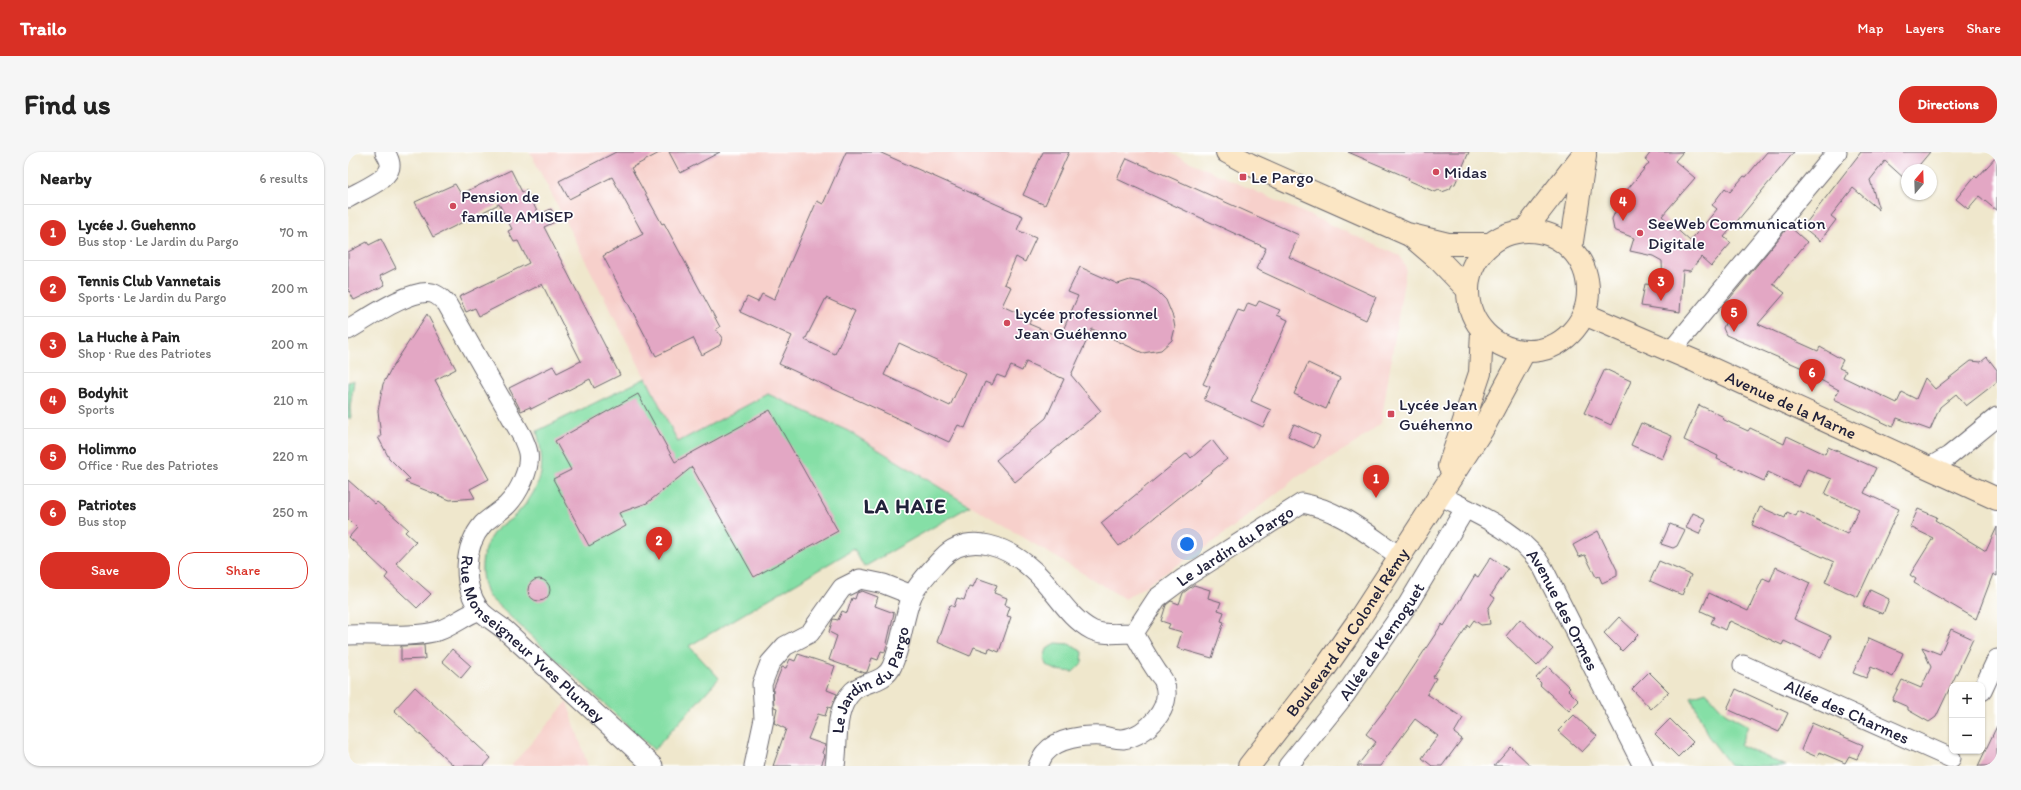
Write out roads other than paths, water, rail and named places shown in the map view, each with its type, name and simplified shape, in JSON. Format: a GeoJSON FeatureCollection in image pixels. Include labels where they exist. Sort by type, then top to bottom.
{"type":"FeatureCollection","features":[{"type":"Feature","properties":{"kind":"main road"},"geometry":{"type":"LineString","coordinates":[[1525,230],[1585,152]]}},
{"type":"Feature","properties":{"kind":"main road"},"geometry":{"type":"LineString","coordinates":[[1571,248],[1585,152]]}},
{"type":"Feature","properties":{"kind":"main road"},"geometry":{"type":"LineString","coordinates":[[1226,154],[1407,234],[1448,244],[1490,244]]}},
{"type":"Feature","properties":{"kind":"main road"},"geometry":{"type":"LineString","coordinates":[[1525,230],[1542,232],[1557,238],[1571,248],[1582,262],[1588,279],[1589,297],[1584,314],[1575,330],[1560,343],[1543,350],[1524,352],[1508,348],[1494,341],[1482,331],[1471,313],[1467,289],[1470,272],[1478,256],[1490,244],[1506,234],[1525,230]]}},
{"type":"Feature","properties":{"kind":"main road"},"geometry":{"type":"LineString","coordinates":[[1407,234],[1435,256],[1467,289]]}},
{"type":"Feature","properties":{"kind":"main road","name":"Avenue de la Marne"},"geometry":{"type":"LineString","coordinates":[[1584,314],[1671,351],[1809,415],[1930,467],[1997,499]]}},
{"type":"Feature","properties":{"kind":"main road","name":"Boulevard du Colonel Rémy"},"geometry":{"type":"LineString","coordinates":[[1439,495],[1480,373],[1482,331]]}},
{"type":"Feature","properties":{"kind":"main road","name":"Boulevard du Colonel Rémy"},"geometry":{"type":"LineString","coordinates":[[1249,766],[1323,671],[1400,557],[1482,430],[1524,352]]}},
{"type":"Feature","properties":{"kind":"street"},"geometry":{"type":"LineString","coordinates":[[348,198],[385,177],[390,170],[389,161],[385,152]]}},
{"type":"Feature","properties":{"kind":"street"},"geometry":{"type":"LineString","coordinates":[[1671,351],[1837,152]]}},
{"type":"Feature","properties":{"kind":"street","name":"Rue Monseigneur Yves Plumey"},"geometry":{"type":"LineString","coordinates":[[348,330],[416,294],[431,293],[437,295],[447,304],[522,436],[528,455],[525,475],[517,493],[506,506],[494,515],[478,531],[467,556],[468,579],[480,610],[506,630],[653,766]]}},
{"type":"Feature","properties":{"kind":"street"},"geometry":{"type":"LineString","coordinates":[[1930,467],[1949,456],[1997,417]]}},
{"type":"Feature","properties":{"kind":"street","name":"Avenue des Ormes"},"geometry":{"type":"LineString","coordinates":[[1439,495],[1516,537],[1534,554],[1543,568],[1643,766]]}},
{"type":"Feature","properties":{"kind":"street","name":"Le Jardin du Pargo"},"geometry":{"type":"LineString","coordinates":[[835,766],[838,722],[846,699],[854,690],[878,681],[892,667],[912,595],[931,570],[946,554],[965,543],[990,544],[1033,569],[1077,620],[1093,630],[1109,633],[1134,633],[1157,598],[1184,578],[1302,503],[1320,506],[1374,537],[1400,557]]}},
{"type":"Feature","properties":{"kind":"street","name":"Allée de Kernoguet"},"geometry":{"type":"LineString","coordinates":[[1288,766],[1345,694],[1403,611],[1465,509]]}},
{"type":"Feature","properties":{"kind":"street","name":"Le Jardin du Pargo"},"geometry":{"type":"LineString","coordinates":[[754,766],[764,719],[762,684],[770,663],[785,646],[810,633],[842,588],[860,579],[884,584],[912,595]]}},
{"type":"Feature","properties":{"kind":"street"},"geometry":{"type":"LineString","coordinates":[[348,635],[424,634],[439,630],[468,614],[480,610]]}},
{"type":"Feature","properties":{"kind":"street"},"geometry":{"type":"LineString","coordinates":[[1038,766],[1046,752],[1059,742],[1080,737],[1101,736],[1122,739],[1136,736],[1151,725],[1155,720],[1162,709],[1167,695],[1164,682],[1134,633]]}},
{"type":"Feature","properties":{"kind":"street","name":"Allée des Charmes"},"geometry":{"type":"LineString","coordinates":[[1743,665],[1951,758]]}},
{"type":"Feature","properties":{"kind":"street"},"geometry":{"type":"LineString","coordinates":[[1985,686],[1995,670]]}},
{"type":"Feature","properties":{"kind":"place","name":"Midas"},"geometry":{"type":"Point","coordinates":[1436,172]}},
{"type":"Feature","properties":{"kind":"place","name":"Le Pargo"},"geometry":{"type":"Point","coordinates":[1243,177]}},
{"type":"Feature","properties":{"kind":"place","name":"Pension de famille AMISEP"},"geometry":{"type":"Point","coordinates":[453,206]}},
{"type":"Feature","properties":{"kind":"place","name":"Bodyhit"},"geometry":{"type":"Point","coordinates":[1623,221]}},
{"type":"Feature","properties":{"kind":"place","name":"SeeWeb Communication Digitale"},"geometry":{"type":"Point","coordinates":[1640,233]}},
{"type":"Feature","properties":{"kind":"place","name":"La Huche à Pain"},"geometry":{"type":"Point","coordinates":[1661,301]}},
{"type":"Feature","properties":{"kind":"place","name":"Lycée professionnel Jean Guéhenno"},"geometry":{"type":"Point","coordinates":[1007,323]}},
{"type":"Feature","properties":{"kind":"place","name":"Holimmo"},"geometry":{"type":"Point","coordinates":[1734,332]}},
{"type":"Feature","properties":{"kind":"place","name":"Patriotes"},"geometry":{"type":"Point","coordinates":[1812,392]}},
{"type":"Feature","properties":{"kind":"place","name":"Lycée Jean Guéhenno"},"geometry":{"type":"Point","coordinates":[1391,414]}},
{"type":"Feature","properties":{"kind":"place","name":"Lycée J. Guehenno"},"geometry":{"type":"Point","coordinates":[1376,498]}},
{"type":"Feature","properties":{"kind":"place","name":"Tennis Club Vannetais"},"geometry":{"type":"Point","coordinates":[659,560]}},
{"type":"Feature","properties":{"kind":"district","name":"LA HAIE"},"geometry":{"type":"Point","coordinates":[905,505]}}]}
